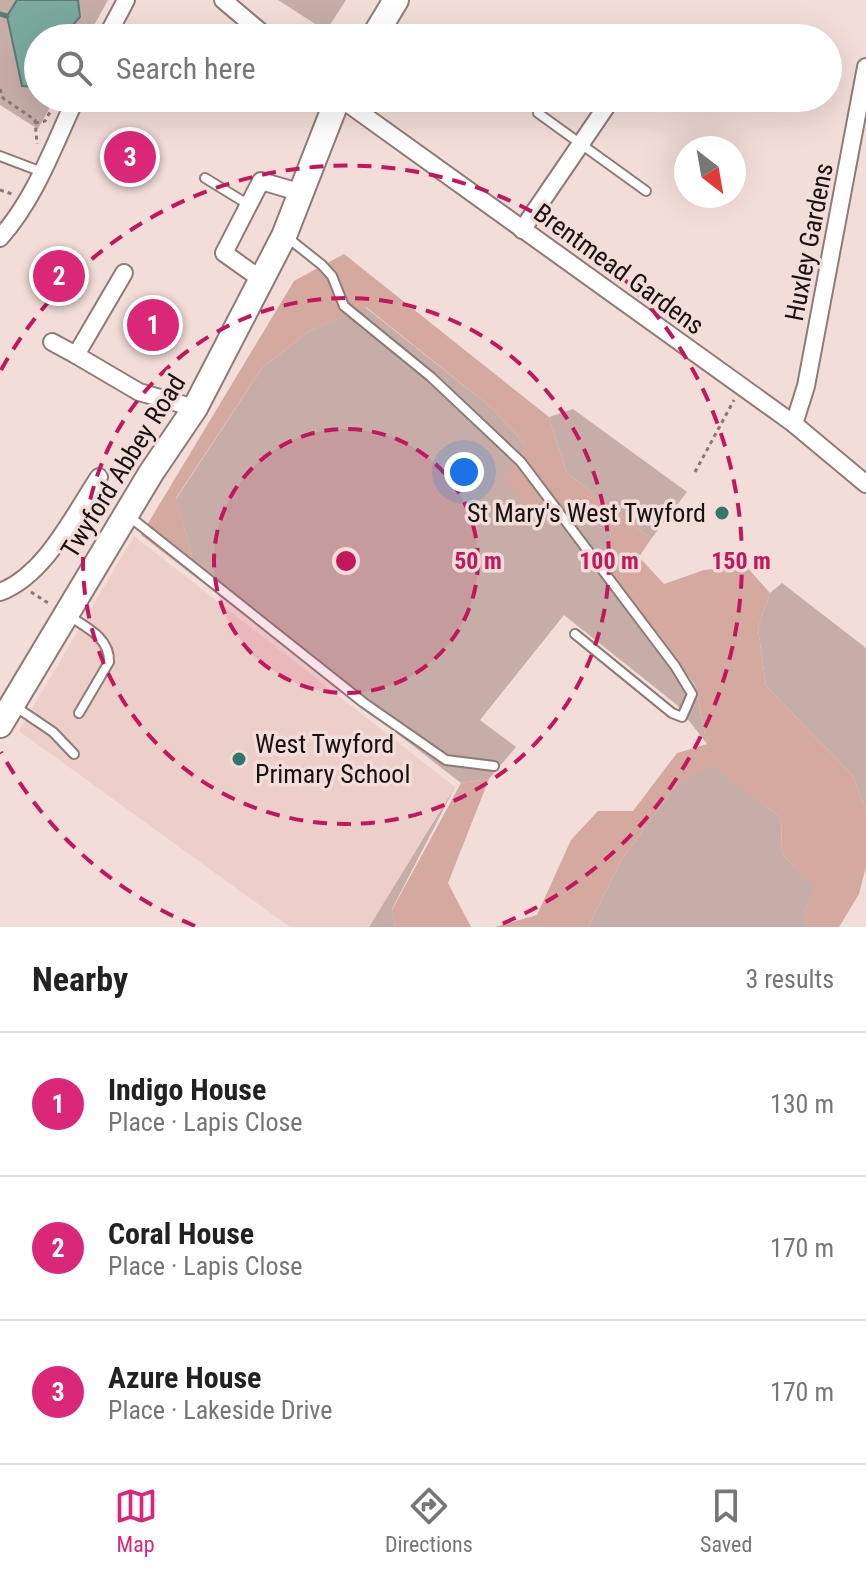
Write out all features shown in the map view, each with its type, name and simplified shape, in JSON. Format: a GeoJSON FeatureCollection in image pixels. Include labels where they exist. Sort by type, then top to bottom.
{"type":"FeatureCollection","features":[{"type":"Feature","properties":{"kind":"street"},"geometry":{"type":"LineString","coordinates":[[113,24],[126,0]]}},
{"type":"Feature","properties":{"kind":"street"},"geometry":{"type":"LineString","coordinates":[[223,0],[251,24]]}},
{"type":"Feature","properties":{"kind":"street"},"geometry":{"type":"LineString","coordinates":[[381,24],[396,0]]}},
{"type":"Feature","properties":{"kind":"street","name":"Huxley Gardens"},"geometry":{"type":"LineString","coordinates":[[794,424],[806,386],[866,67]]}},
{"type":"Feature","properties":{"kind":"street"},"geometry":{"type":"LineString","coordinates":[[0,238],[20,215],[70,112]]}},
{"type":"Feature","properties":{"kind":"street","name":"Twyford Abbey Road"},"geometry":{"type":"LineString","coordinates":[[6,715],[64,613],[195,408],[284,236],[334,112]]}},
{"type":"Feature","properties":{"kind":"street","name":"Brentmead Gardens"},"geometry":{"type":"LineString","coordinates":[[358,112],[794,424],[866,484]]}},
{"type":"Feature","properties":{"kind":"street"},"geometry":{"type":"LineString","coordinates":[[522,230],[603,112]]}},
{"type":"Feature","properties":{"kind":"street"},"geometry":{"type":"LineString","coordinates":[[262,280],[224,253],[261,181],[302,193]]}},
{"type":"Feature","properties":{"kind":"street"},"geometry":{"type":"LineString","coordinates":[[76,355],[124,273]]}},
{"type":"Feature","properties":{"kind":"street"},"geometry":{"type":"LineString","coordinates":[[52,342],[139,392],[195,408]]}},
{"type":"Feature","properties":{"kind":"street"},"geometry":{"type":"LineString","coordinates":[[0,592],[18,584],[51,550],[99,477]]}},
{"type":"Feature","properties":{"kind":"lane"},"geometry":{"type":"LineString","coordinates":[[538,113],[646,191]]}},
{"type":"Feature","properties":{"kind":"lane"},"geometry":{"type":"LineString","coordinates":[[0,156],[42,172]]}},
{"type":"Feature","properties":{"kind":"lane"},"geometry":{"type":"LineString","coordinates":[[205,178],[249,205]]}},
{"type":"Feature","properties":{"kind":"lane"},"geometry":{"type":"LineString","coordinates":[[284,236],[332,276],[344,306],[431,377],[521,462],[675,666],[692,694],[682,717],[672,713],[575,634]]}},
{"type":"Feature","properties":{"kind":"lane"},"geometry":{"type":"LineString","coordinates":[[126,514],[364,703],[446,760],[494,766]]}},
{"type":"Feature","properties":{"kind":"lane"},"geometry":{"type":"LineString","coordinates":[[64,613],[96,635],[109,653],[109,662],[79,713]]}},
{"type":"Feature","properties":{"kind":"lane"},"geometry":{"type":"LineString","coordinates":[[6,715],[53,732],[74,754]]}},
{"type":"Feature","properties":{"kind":"path"},"geometry":{"type":"LineString","coordinates":[[0,89],[3,98],[35,123],[37,144]]}},
{"type":"Feature","properties":{"kind":"path"},"geometry":{"type":"LineString","coordinates":[[35,123],[45,121],[50,112]]}},
{"type":"Feature","properties":{"kind":"path"},"geometry":{"type":"LineString","coordinates":[[695,472],[742,387]]}},
{"type":"Feature","properties":{"kind":"path"},"geometry":{"type":"LineString","coordinates":[[18,584],[64,613]]}},
{"type":"Feature","properties":{"kind":"shaded area"},"geometry":{"type":"Polygon","coordinates":[[[0,0],[108,0],[95,24],[24,24],[24,112],[47,112],[38,129],[0,105],[0,0]]]}},
{"type":"Feature","properties":{"kind":"shaded area"},"geometry":{"type":"Polygon","coordinates":[[[278,0],[346,0],[331,24],[315,24],[278,0]]]}},
{"type":"Feature","properties":{"kind":"shaded area"},"geometry":{"type":"Polygon","coordinates":[[[344,254],[549,417],[567,473],[651,539],[639,557],[664,584],[704,570],[746,566],[770,593],[758,628],[766,686],[853,776],[866,810],[866,867],[859,894],[839,927],[804,927],[804,911],[815,887],[782,854],[781,818],[711,765],[677,784],[622,859],[588,927],[495,927],[537,915],[571,840],[598,811],[633,811],[677,753],[707,744],[695,685],[606,566],[612,523],[565,504],[530,511],[504,477],[524,443],[493,409],[366,307],[308,332],[262,368],[176,498],[192,555],[190,573],[141,535],[294,281],[344,254]]]}},
{"type":"Feature","properties":{"kind":"shaded area"},"geometry":{"type":"Polygon","coordinates":[[[365,307],[493,409],[524,443],[565,504],[612,523],[606,566],[695,686],[707,744],[677,705],[564,615],[480,720],[516,747],[489,779],[461,783],[190,573],[192,555],[176,499],[262,368],[308,332],[365,307]]]}},
{"type":"Feature","properties":{"kind":"shaded area"},"geometry":{"type":"Polygon","coordinates":[[[573,409],[687,492],[651,539],[567,473],[549,417],[573,409]]]}},
{"type":"Feature","properties":{"kind":"shaded area","name":"West Twyford Primary School"},"geometry":{"type":"Polygon","coordinates":[[[134,536],[455,787],[369,927],[290,927],[19,731],[134,536]]]}},
{"type":"Feature","properties":{"kind":"shaded area"},"geometry":{"type":"Polygon","coordinates":[[[782,583],[866,648],[866,810],[853,776],[766,686],[758,628],[770,593],[782,583]]]}},
{"type":"Feature","properties":{"kind":"shaded area"},"geometry":{"type":"Polygon","coordinates":[[[711,764],[781,818],[782,854],[816,887],[804,911],[804,927],[588,927],[622,859],[677,784],[711,764]]]}},
{"type":"Feature","properties":{"kind":"shaded area"},"geometry":{"type":"Polygon","coordinates":[[[489,779],[448,883],[471,927],[395,927],[392,910],[461,783],[489,779]]]}},
{"type":"Feature","properties":{"kind":"shaded area"},"geometry":{"type":"Polygon","coordinates":[[[455,787],[392,909],[395,927],[369,927],[455,787]]]}},
{"type":"Feature","properties":{"kind":"water"},"geometry":{"type":"Polygon","coordinates":[[[17,0],[78,0],[80,17],[74,24],[24,24],[24,86],[7,16],[17,0]]]}},
{"type":"Feature","properties":{"kind":"waterway"},"geometry":{"type":"LineString","coordinates":[[0,14],[7,16]]}},
{"type":"Feature","properties":{"kind":"place","name":"Azure House"},"geometry":{"type":"Point","coordinates":[130,157]}},
{"type":"Feature","properties":{"kind":"place","name":"Coral House"},"geometry":{"type":"Point","coordinates":[59,276]}},
{"type":"Feature","properties":{"kind":"place","name":"Indigo House"},"geometry":{"type":"Point","coordinates":[153,325]}},
{"type":"Feature","properties":{"kind":"place","name":"St Mary's West Twyford"},"geometry":{"type":"Point","coordinates":[722,513]}},
{"type":"Feature","properties":{"kind":"place","name":"West Twyford Primary School"},"geometry":{"type":"Point","coordinates":[239,759]}}]}
